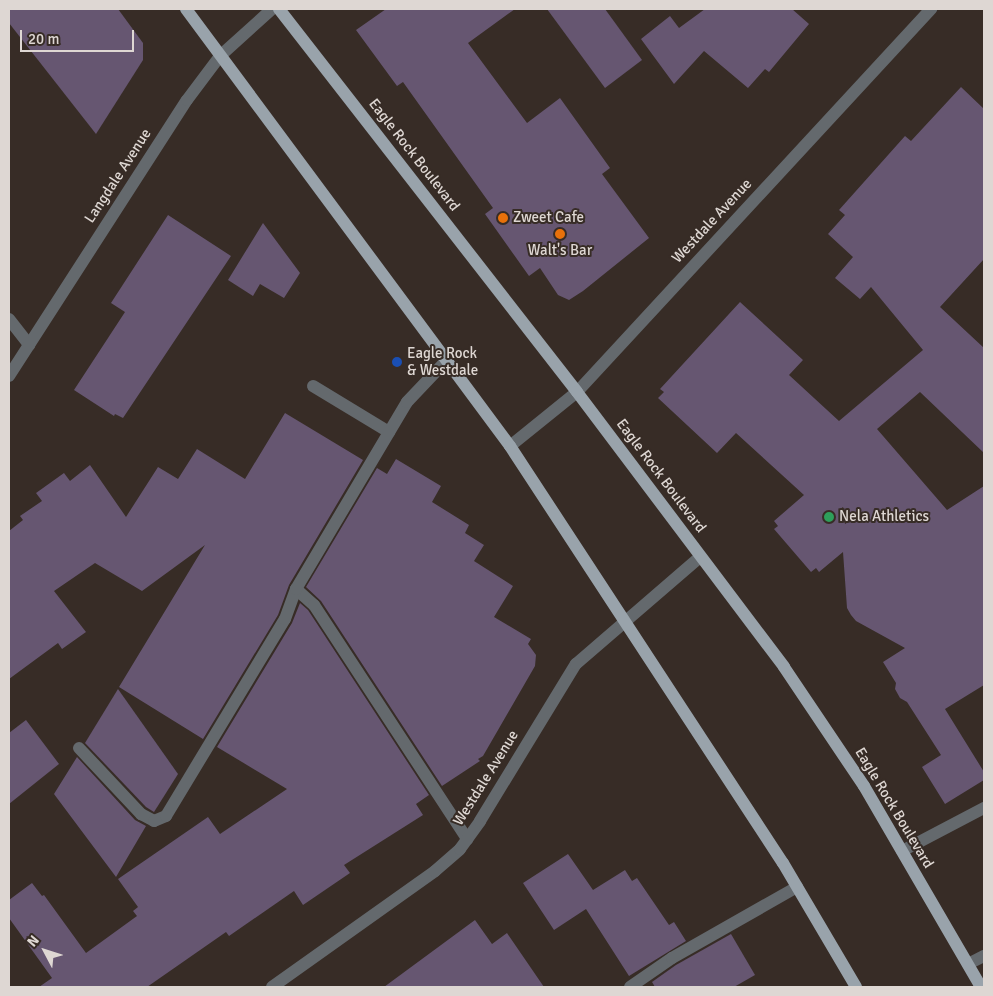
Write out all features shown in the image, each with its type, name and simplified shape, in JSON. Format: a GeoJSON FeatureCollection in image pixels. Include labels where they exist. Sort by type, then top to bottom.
{"type":"FeatureCollection","features":[{"type":"Feature","properties":{"kind":"main road"},"geometry":{"type":"LineString","coordinates":[[186,9],[510,446],[623,622],[691,721],[798,887],[856,987]]}},
{"type":"Feature","properties":{"kind":"main road","name":"Eagle Rock Boulevard"},"geometry":{"type":"LineString","coordinates":[[279,9],[577,392],[784,666],[864,786],[980,987]]}},
{"type":"Feature","properties":{"kind":"street","name":"Langdale Avenue"},"geometry":{"type":"LineString","coordinates":[[9,376],[187,100],[220,56],[272,9]]}},
{"type":"Feature","properties":{"kind":"street","name":"Westdale Avenue"},"geometry":{"type":"LineString","coordinates":[[510,446],[577,392],[931,9]]}},
{"type":"Feature","properties":{"kind":"street"},"geometry":{"type":"LineString","coordinates":[[9,318],[29,345]]}},
{"type":"Feature","properties":{"kind":"street"},"geometry":{"type":"LineString","coordinates":[[79,748],[140,814],[154,821],[166,816],[285,619],[296,589],[407,402],[446,361]]}},
{"type":"Feature","properties":{"kind":"street"},"geometry":{"type":"LineString","coordinates":[[313,386],[389,432]]}},
{"type":"Feature","properties":{"kind":"street","name":"Westdale Avenue"},"geometry":{"type":"LineString","coordinates":[[272,987],[436,871],[467,839],[576,664],[700,557]]}},
{"type":"Feature","properties":{"kind":"street"},"geometry":{"type":"LineString","coordinates":[[296,589],[314,605],[467,839]]}},
{"type":"Feature","properties":{"kind":"street"},"geometry":{"type":"LineString","coordinates":[[902,851],[984,808]]}},
{"type":"Feature","properties":{"kind":"street"},"geometry":{"type":"LineString","coordinates":[[630,987],[672,958],[798,887]]}},
{"type":"Feature","properties":{"kind":"street"},"geometry":{"type":"LineString","coordinates":[[968,964],[984,956]]}},
{"type":"Feature","properties":{"kind":"building"},"geometry":{"type":"Polygon","coordinates":[[[9,9],[118,9],[143,43],[143,60],[96,134],[9,23],[9,9]]]}},
{"type":"Feature","properties":{"kind":"building"},"geometry":{"type":"Polygon","coordinates":[[[386,9],[515,9],[468,43],[527,123],[560,98],[610,168],[602,174],[649,238],[569,300],[558,295],[540,268],[529,276],[485,214],[493,208],[403,82],[397,86],[356,30],[386,9]]]}},
{"type":"Feature","properties":{"kind":"building"},"geometry":{"type":"Polygon","coordinates":[[[547,9],[605,9],[642,60],[605,88],[547,9]]]}},
{"type":"Feature","properties":{"kind":"building"},"geometry":{"type":"Polygon","coordinates":[[[705,9],[792,9],[809,24],[769,72],[765,69],[748,88],[704,51],[674,84],[641,39],[670,16],[679,28],[705,9]]]}},
{"type":"Feature","properties":{"kind":"building"},"geometry":{"type":"Polygon","coordinates":[[[961,87],[984,109],[984,259],[940,307],[984,348],[984,453],[920,392],[877,429],[947,510],[984,486],[984,685],[945,709],[984,772],[984,780],[945,804],[922,767],[941,755],[907,702],[900,698],[895,689],[896,683],[883,662],[905,648],[856,621],[851,615],[847,608],[843,552],[819,572],[816,568],[811,572],[774,529],[778,526],[774,521],[804,495],[736,433],[717,453],[658,398],[664,392],[660,389],[740,302],[803,360],[789,375],[839,421],[923,350],[871,287],[860,299],[835,278],[853,257],[828,234],[845,215],[839,210],[905,136],[911,141],[961,87]]]}},
{"type":"Feature","properties":{"kind":"building"},"geometry":{"type":"Polygon","coordinates":[[[168,215],[231,256],[123,418],[115,414],[114,416],[74,390],[125,312],[111,303],[168,215]]]}},
{"type":"Feature","properties":{"kind":"building"},"geometry":{"type":"Polygon","coordinates":[[[263,223],[300,273],[284,298],[260,284],[253,296],[228,280],[263,223]]]}},
{"type":"Feature","properties":{"kind":"building"},"geometry":{"type":"Polygon","coordinates":[[[285,413],[363,460],[289,585],[278,615],[203,739],[119,687],[205,545],[142,591],[95,563],[54,591],[86,632],[62,649],[58,643],[9,679],[9,531],[23,520],[20,516],[42,501],[36,493],[64,473],[70,481],[90,465],[126,517],[158,467],[178,479],[197,449],[245,479],[285,413]]]}},
{"type":"Feature","properties":{"kind":"building"},"geometry":{"type":"Polygon","coordinates":[[[396,459],[441,486],[432,502],[469,525],[465,533],[484,545],[474,561],[513,586],[494,617],[531,639],[528,644],[536,655],[535,666],[483,756],[478,759],[480,761],[442,786],[321,601],[306,587],[377,468],[387,474],[396,459]]]}},
{"type":"Feature","properties":{"kind":"building"},"geometry":{"type":"Polygon","coordinates":[[[300,603],[308,610],[429,795],[416,804],[423,815],[344,865],[350,873],[303,905],[294,891],[229,936],[226,932],[147,987],[39,987],[52,978],[9,918],[9,900],[32,883],[42,896],[44,895],[86,953],[137,916],[133,911],[138,907],[118,879],[208,817],[220,834],[287,789],[217,747],[292,623],[300,603]]]}},
{"type":"Feature","properties":{"kind":"building"},"geometry":{"type":"Polygon","coordinates":[[[118,689],[178,774],[154,812],[146,807],[85,743],[118,689]]]}},
{"type":"Feature","properties":{"kind":"building"},"geometry":{"type":"Polygon","coordinates":[[[26,720],[59,764],[9,804],[9,733],[26,720]]]}},
{"type":"Feature","properties":{"kind":"building"},"geometry":{"type":"Polygon","coordinates":[[[77,757],[135,820],[146,826],[116,877],[54,794],[77,757]]]}},
{"type":"Feature","properties":{"kind":"building"},"geometry":{"type":"Polygon","coordinates":[[[568,854],[593,890],[625,870],[632,881],[637,878],[669,925],[674,922],[686,941],[629,976],[586,909],[554,930],[523,883],[568,854]]]}},
{"type":"Feature","properties":{"kind":"building"},"geometry":{"type":"Polygon","coordinates":[[[475,920],[492,944],[507,933],[544,987],[384,987],[475,920]]]}},
{"type":"Feature","properties":{"kind":"building"},"geometry":{"type":"Polygon","coordinates":[[[731,934],[755,975],[734,987],[655,987],[652,982],[676,965],[731,934]]]}},
{"type":"Feature","properties":{"kind":"place","name":"Zweet Cafe"},"geometry":{"type":"Point","coordinates":[503,218]}},
{"type":"Feature","properties":{"kind":"place","name":"Walt's Bar"},"geometry":{"type":"Point","coordinates":[560,234]}},
{"type":"Feature","properties":{"kind":"place","name":"Eagle Rock & Westdale"},"geometry":{"type":"Point","coordinates":[397,362]}},
{"type":"Feature","properties":{"kind":"place","name":"Nela Athletics"},"geometry":{"type":"Point","coordinates":[829,517]}}]}
